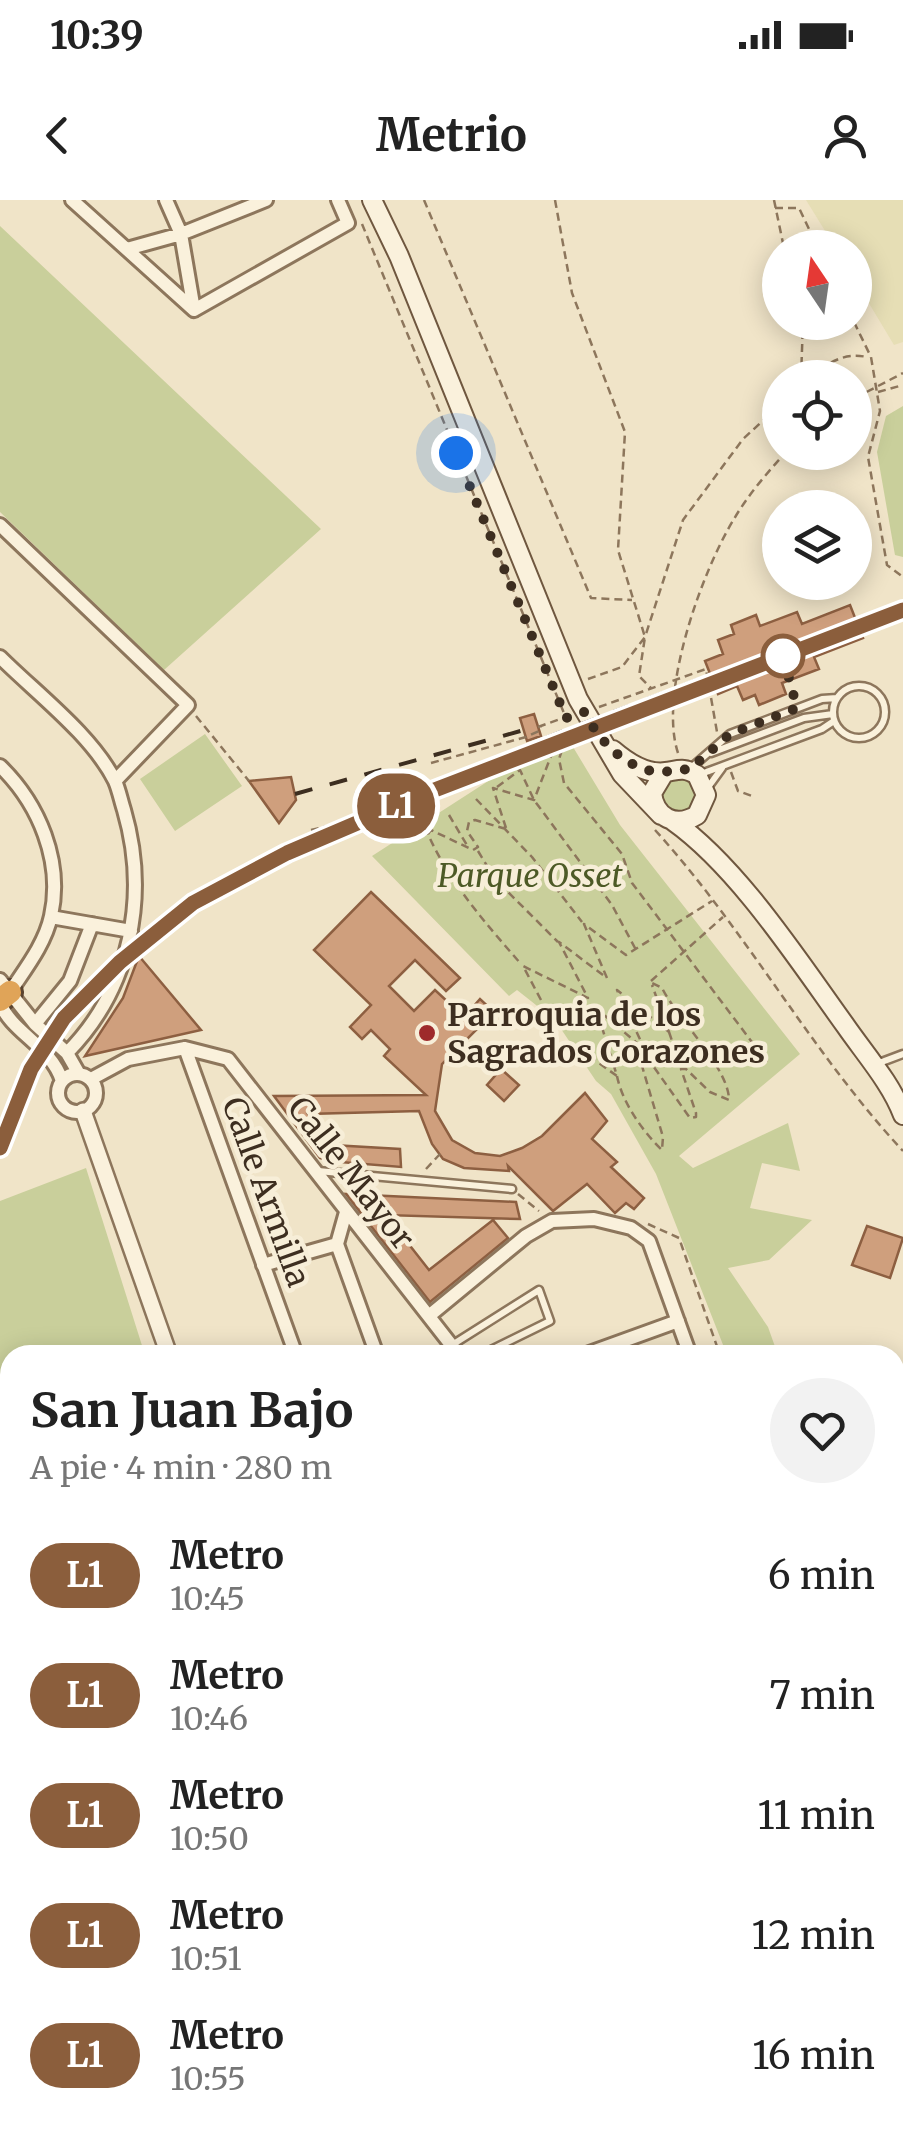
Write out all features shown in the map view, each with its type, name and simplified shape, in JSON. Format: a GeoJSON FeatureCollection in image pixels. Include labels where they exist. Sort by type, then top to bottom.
{"type":"FeatureCollection","features":[{"type":"Feature","properties":{"kind":"main road"},"geometry":{"type":"LineString","coordinates":[[372,200],[400,256],[584,712],[622,774],[659,818],[690,834],[743,890]]}},
{"type":"Feature","properties":{"kind":"main road"},"geometry":{"type":"LineString","coordinates":[[598,736],[626,761],[643,769],[696,781]]}},
{"type":"Feature","properties":{"kind":"main road"},"geometry":{"type":"LineString","coordinates":[[659,818],[652,794],[664,773]]}},
{"type":"Feature","properties":{"kind":"main road"},"geometry":{"type":"LineString","coordinates":[[659,818],[690,820],[702,808],[696,781]]}},
{"type":"Feature","properties":{"kind":"main road"},"geometry":{"type":"LineString","coordinates":[[696,781],[709,837],[743,890],[873,1065],[903,1115]]}},
{"type":"Feature","properties":{"kind":"street"},"geometry":{"type":"LineString","coordinates":[[72,200],[194,310]]}},
{"type":"Feature","properties":{"kind":"street"},"geometry":{"type":"LineString","coordinates":[[166,200],[181,234],[194,310]]}},
{"type":"Feature","properties":{"kind":"street"},"geometry":{"type":"LineString","coordinates":[[127,250],[181,234],[266,200]]}},
{"type":"Feature","properties":{"kind":"street"},"geometry":{"type":"LineString","coordinates":[[194,310],[348,223],[338,200]]}},
{"type":"Feature","properties":{"kind":"street"},"geometry":{"type":"LineString","coordinates":[[0,526],[188,705],[115,781]]}},
{"type":"Feature","properties":{"kind":"street"},"geometry":{"type":"LineString","coordinates":[[0,656],[92,748],[115,781],[131,835],[137,888],[126,958],[109,998],[67,1053]]}},
{"type":"Feature","properties":{"kind":"street"},"geometry":{"type":"LineString","coordinates":[[0,766],[42,820],[53,868],[51,917],[33,957],[2,994],[4,1013],[58,1069],[62,1081],[60,1100],[74,1112],[83,1111],[94,1101],[95,1086],[67,1053],[2,994]]}},
{"type":"Feature","properties":{"kind":"street"},"geometry":{"type":"LineString","coordinates":[[51,917],[131,931]]}},
{"type":"Feature","properties":{"kind":"street"},"geometry":{"type":"LineString","coordinates":[[36,1024],[70,981],[92,924]]}},
{"type":"Feature","properties":{"kind":"street"},"geometry":{"type":"LineString","coordinates":[[62,1081],[85,1077],[128,1059],[185,1048]]}},
{"type":"Feature","properties":{"kind":"street","name":"Calle Mayor"},"geometry":{"type":"LineString","coordinates":[[185,1048],[228,1059],[452,1345]]}},
{"type":"Feature","properties":{"kind":"street","name":"Calle Armilla"},"geometry":{"type":"LineString","coordinates":[[185,1048],[292,1345]]}},
{"type":"Feature","properties":{"kind":"street"},"geometry":{"type":"LineString","coordinates":[[83,1111],[166,1345]]}},
{"type":"Feature","properties":{"kind":"street"},"geometry":{"type":"LineString","coordinates":[[346,1212],[337,1244],[373,1345]]}},
{"type":"Feature","properties":{"kind":"street"},"geometry":{"type":"LineString","coordinates":[[430,1314],[526,1236],[552,1221],[594,1219],[631,1228],[649,1241],[686,1345]]}},
{"type":"Feature","properties":{"kind":"street"},"geometry":{"type":"LineString","coordinates":[[264,1265],[337,1244]]}},
{"type":"Feature","properties":{"kind":"street"},"geometry":{"type":"LineString","coordinates":[[620,1345],[678,1321]]}},
{"type":"Feature","properties":{"kind":"lane"},"geometry":{"type":"LineString","coordinates":[[822,729],[840,729],[857,738],[872,734],[881,726],[884,703],[873,690],[858,686],[842,692],[837,698],[834,718],[840,729]]}},
{"type":"Feature","properties":{"kind":"lane"},"geometry":{"type":"LineString","coordinates":[[696,781],[707,755],[730,734],[822,698],[837,698]]}},
{"type":"Feature","properties":{"kind":"lane"},"geometry":{"type":"LineString","coordinates":[[707,755],[804,718],[834,718]]}},
{"type":"Feature","properties":{"kind":"lane"},"geometry":{"type":"LineString","coordinates":[[696,781],[822,729],[834,718]]}},
{"type":"Feature","properties":{"kind":"lane"},"geometry":{"type":"LineString","coordinates":[[696,781],[722,768]]}},
{"type":"Feature","properties":{"kind":"lane"},"geometry":{"type":"LineString","coordinates":[[873,1065],[903,1054]]}},
{"type":"Feature","properties":{"kind":"lane"},"geometry":{"type":"LineString","coordinates":[[312,1170],[512,1189]]}},
{"type":"Feature","properties":{"kind":"lane"},"geometry":{"type":"LineString","coordinates":[[462,1345],[538,1290],[550,1321],[501,1345]]}},
{"type":"Feature","properties":{"kind":"path"},"geometry":{"type":"LineString","coordinates":[[424,200],[591,598],[634,600]]}},
{"type":"Feature","properties":{"kind":"path"},"geometry":{"type":"LineString","coordinates":[[556,200],[572,293],[625,432],[618,550],[645,638]]}},
{"type":"Feature","properties":{"kind":"path"},"geometry":{"type":"LineString","coordinates":[[774,200],[780,230]]}},
{"type":"Feature","properties":{"kind":"path"},"geometry":{"type":"LineString","coordinates":[[775,208],[799,208],[809,230]]}},
{"type":"Feature","properties":{"kind":"path"},"geometry":{"type":"LineString","coordinates":[[362,223],[566,718],[540,726],[539,731],[526,736],[431,762]]}},
{"type":"Feature","properties":{"kind":"path"},"geometry":{"type":"LineString","coordinates":[[863,340],[871,357],[880,412],[868,458],[887,565],[903,577]]}},
{"type":"Feature","properties":{"kind":"path"},"geometry":{"type":"LineString","coordinates":[[835,360],[858,355],[871,357]]}},
{"type":"Feature","properties":{"kind":"path"},"geometry":{"type":"LineString","coordinates":[[872,389],[903,373]]}},
{"type":"Feature","properties":{"kind":"path"},"geometry":{"type":"LineString","coordinates":[[877,392],[903,385]]}},
{"type":"Feature","properties":{"kind":"path"},"geometry":{"type":"LineString","coordinates":[[652,689],[638,676],[645,638],[683,520],[742,440],[762,422]]}},
{"type":"Feature","properties":{"kind":"path"},"geometry":{"type":"LineString","coordinates":[[696,781],[674,736],[677,681],[707,571],[734,518],[772,470]]}},
{"type":"Feature","properties":{"kind":"path"},"geometry":{"type":"LineString","coordinates":[[572,685],[622,667],[645,638]]}},
{"type":"Feature","properties":{"kind":"path"},"geometry":{"type":"LineString","coordinates":[[584,712],[706,669],[713,721]]}},
{"type":"Feature","properties":{"kind":"path"},"geometry":{"type":"LineString","coordinates":[[188,705],[248,781]]}},
{"type":"Feature","properties":{"kind":"path"},"geometry":{"type":"LineString","coordinates":[[534,800],[551,756],[570,742]]}},
{"type":"Feature","properties":{"kind":"path"},"geometry":{"type":"LineString","coordinates":[[562,750],[559,759],[564,784],[622,854],[632,883],[767,1062]]}},
{"type":"Feature","properties":{"kind":"path"},"geometry":{"type":"LineString","coordinates":[[506,829],[492,792],[520,770],[534,800],[612,906],[636,949]]}},
{"type":"Feature","properties":{"kind":"path"},"geometry":{"type":"LineString","coordinates":[[355,793],[397,782]]}},
{"type":"Feature","properties":{"kind":"path"},"geometry":{"type":"LineString","coordinates":[[497,786],[534,800]]}},
{"type":"Feature","properties":{"kind":"path"},"geometry":{"type":"LineString","coordinates":[[476,799],[506,829],[584,924],[626,955],[712,900]]}},
{"type":"Feature","properties":{"kind":"path"},"geometry":{"type":"LineString","coordinates":[[449,815],[468,848]]}},
{"type":"Feature","properties":{"kind":"path"},"geometry":{"type":"LineString","coordinates":[[659,818],[681,858],[866,1112],[903,1152]]}},
{"type":"Feature","properties":{"kind":"path"},"geometry":{"type":"LineString","coordinates":[[311,830],[352,820]]}},
{"type":"Feature","properties":{"kind":"path"},"geometry":{"type":"LineString","coordinates":[[506,829],[475,820],[469,822],[466,831],[495,880],[559,942],[608,978],[584,924]]}},
{"type":"Feature","properties":{"kind":"path"},"geometry":{"type":"LineString","coordinates":[[477,850],[430,830],[428,834],[439,858],[487,926],[523,966],[541,1000]]}},
{"type":"Feature","properties":{"kind":"path"},"geometry":{"type":"LineString","coordinates":[[650,982],[724,917]]}},
{"type":"Feature","properties":{"kind":"path"},"geometry":{"type":"LineString","coordinates":[[559,942],[588,998],[644,1050]]}},
{"type":"Feature","properties":{"kind":"path"},"geometry":{"type":"LineString","coordinates":[[523,966],[588,998]]}},
{"type":"Feature","properties":{"kind":"path"},"geometry":{"type":"LineString","coordinates":[[643,1060],[652,1063],[694,1119],[696,1113],[650,982]]}},
{"type":"Feature","properties":{"kind":"path"},"geometry":{"type":"LineString","coordinates":[[650,982],[662,988],[713,1063],[728,1090],[729,1100],[710,1092],[690,1072],[681,1069]]}},
{"type":"Feature","properties":{"kind":"path"},"geometry":{"type":"LineString","coordinates":[[596,1008],[620,1089],[634,1115],[662,1150],[663,1137],[642,1066],[644,1050],[618,990],[669,1032]]}},
{"type":"Feature","properties":{"kind":"path"},"geometry":{"type":"LineString","coordinates":[[589,1056],[617,1076]]}},
{"type":"Feature","properties":{"kind":"path"},"geometry":{"type":"LineString","coordinates":[[415,1181],[440,1154]]}},
{"type":"Feature","properties":{"kind":"path"},"geometry":{"type":"LineString","coordinates":[[512,1189],[552,1221]]}},
{"type":"Feature","properties":{"kind":"path"},"geometry":{"type":"LineString","coordinates":[[631,1228],[650,1223],[678,1238],[716,1345]]}},
{"type":"Feature","properties":{"kind":"shaded area"},"geometry":{"type":"Polygon","coordinates":[[[806,200],[903,200],[903,342],[894,345],[872,308],[872,230],[825,230],[806,200]]]}},
{"type":"Feature","properties":{"kind":"green space"},"geometry":{"type":"Polygon","coordinates":[[[0,226],[321,529],[164,670],[0,512],[0,226]]]}},
{"type":"Feature","properties":{"kind":"green space"},"geometry":{"type":"Polygon","coordinates":[[[903,406],[903,557],[895,555],[877,452],[886,416],[903,406]]]}},
{"type":"Feature","properties":{"kind":"green space"},"geometry":{"type":"Polygon","coordinates":[[[205,734],[242,786],[175,831],[140,779],[205,734]]]}},
{"type":"Feature","properties":{"kind":"green space","name":"Parque Osset"},"geometry":{"type":"Polygon","coordinates":[[[570,742],[620,825],[800,1054],[679,1156],[693,1168],[788,1123],[800,1171],[762,1163],[750,1208],[812,1220],[769,1260],[728,1268],[768,1327],[774,1345],[723,1345],[656,1174],[611,1094],[596,1081],[555,1020],[517,990],[509,996],[372,856],[516,763],[570,742]]]}},
{"type":"Feature","properties":{"kind":"green space"},"geometry":{"type":"Polygon","coordinates":[[[686,776],[699,791],[688,814],[663,809],[659,790],[667,779],[686,776]]]}},
{"type":"Feature","properties":{"kind":"green space"},"geometry":{"type":"Polygon","coordinates":[[[86,1168],[142,1345],[0,1345],[0,1201],[86,1168]]]}},
{"type":"Feature","properties":{"kind":"building"},"geometry":{"type":"Polygon","coordinates":[[[850,605],[863,638],[814,657],[819,669],[782,683],[786,694],[759,705],[755,695],[743,700],[737,686],[718,694],[705,661],[723,654],[718,640],[734,634],[731,625],[756,615],[760,626],[797,612],[802,624],[850,605]]]}},
{"type":"Feature","properties":{"kind":"building"},"geometry":{"type":"Polygon","coordinates":[[[534,714],[541,736],[527,741],[520,718],[534,714]]]}},
{"type":"Feature","properties":{"kind":"building"},"geometry":{"type":"Polygon","coordinates":[[[291,777],[296,800],[279,823],[249,781],[291,777]]]}},
{"type":"Feature","properties":{"kind":"building"},"geometry":{"type":"Polygon","coordinates":[[[371,892],[460,978],[446,991],[415,960],[389,986],[414,1011],[435,990],[464,1017],[480,999],[494,1012],[442,1064],[435,1111],[452,1140],[475,1153],[500,1156],[542,1136],[585,1093],[607,1121],[592,1139],[617,1162],[611,1167],[644,1198],[634,1209],[626,1203],[615,1213],[587,1184],[553,1211],[508,1166],[509,1171],[464,1168],[443,1159],[432,1144],[419,1111],[308,1114],[332,1145],[400,1149],[401,1167],[320,1158],[274,1096],[426,1095],[384,1056],[390,1049],[371,1030],[362,1039],[350,1027],[371,1005],[314,950],[371,892]]]}},
{"type":"Feature","properties":{"kind":"building"},"geometry":{"type":"Polygon","coordinates":[[[139,956],[201,1030],[85,1056],[123,998],[139,956]]]}},
{"type":"Feature","properties":{"kind":"building"},"geometry":{"type":"Polygon","coordinates":[[[501,1069],[519,1085],[504,1101],[487,1085],[501,1069]]]}},
{"type":"Feature","properties":{"kind":"building"},"geometry":{"type":"Polygon","coordinates":[[[346,1194],[516,1202],[520,1219],[386,1215],[429,1270],[493,1220],[508,1238],[430,1302],[346,1194]]]}},
{"type":"Feature","properties":{"kind":"building"},"geometry":{"type":"Polygon","coordinates":[[[867,1226],[903,1238],[890,1278],[852,1265],[867,1226]]]}},
{"type":"Feature","properties":{"kind":"railway"},"geometry":{"type":"LineString","coordinates":[[379,806],[558,733],[903,602]]}},
{"type":"Feature","properties":{"kind":"railway"},"geometry":{"type":"LineString","coordinates":[[295,794],[524,730]]}},
{"type":"Feature","properties":{"kind":"metro line","name":"L1"},"geometry":{"type":"LineString","coordinates":[[0,1148],[31,1069],[64,1018],[120,962],[193,903],[287,853],[432,791],[903,610]]}},
{"type":"Feature","properties":{"kind":"place","name":"Parroquia de los Sagrados Corazones"},"geometry":{"type":"Point","coordinates":[427,1033]}},
{"type":"Feature","properties":{"kind":"route"},"geometry":{"type":"LineString","coordinates":[[456,453],[566,718],[584,712],[598,736],[626,761],[664,773],[672,769],[689,770],[730,734],[797,708],[783,656]]}}]}
